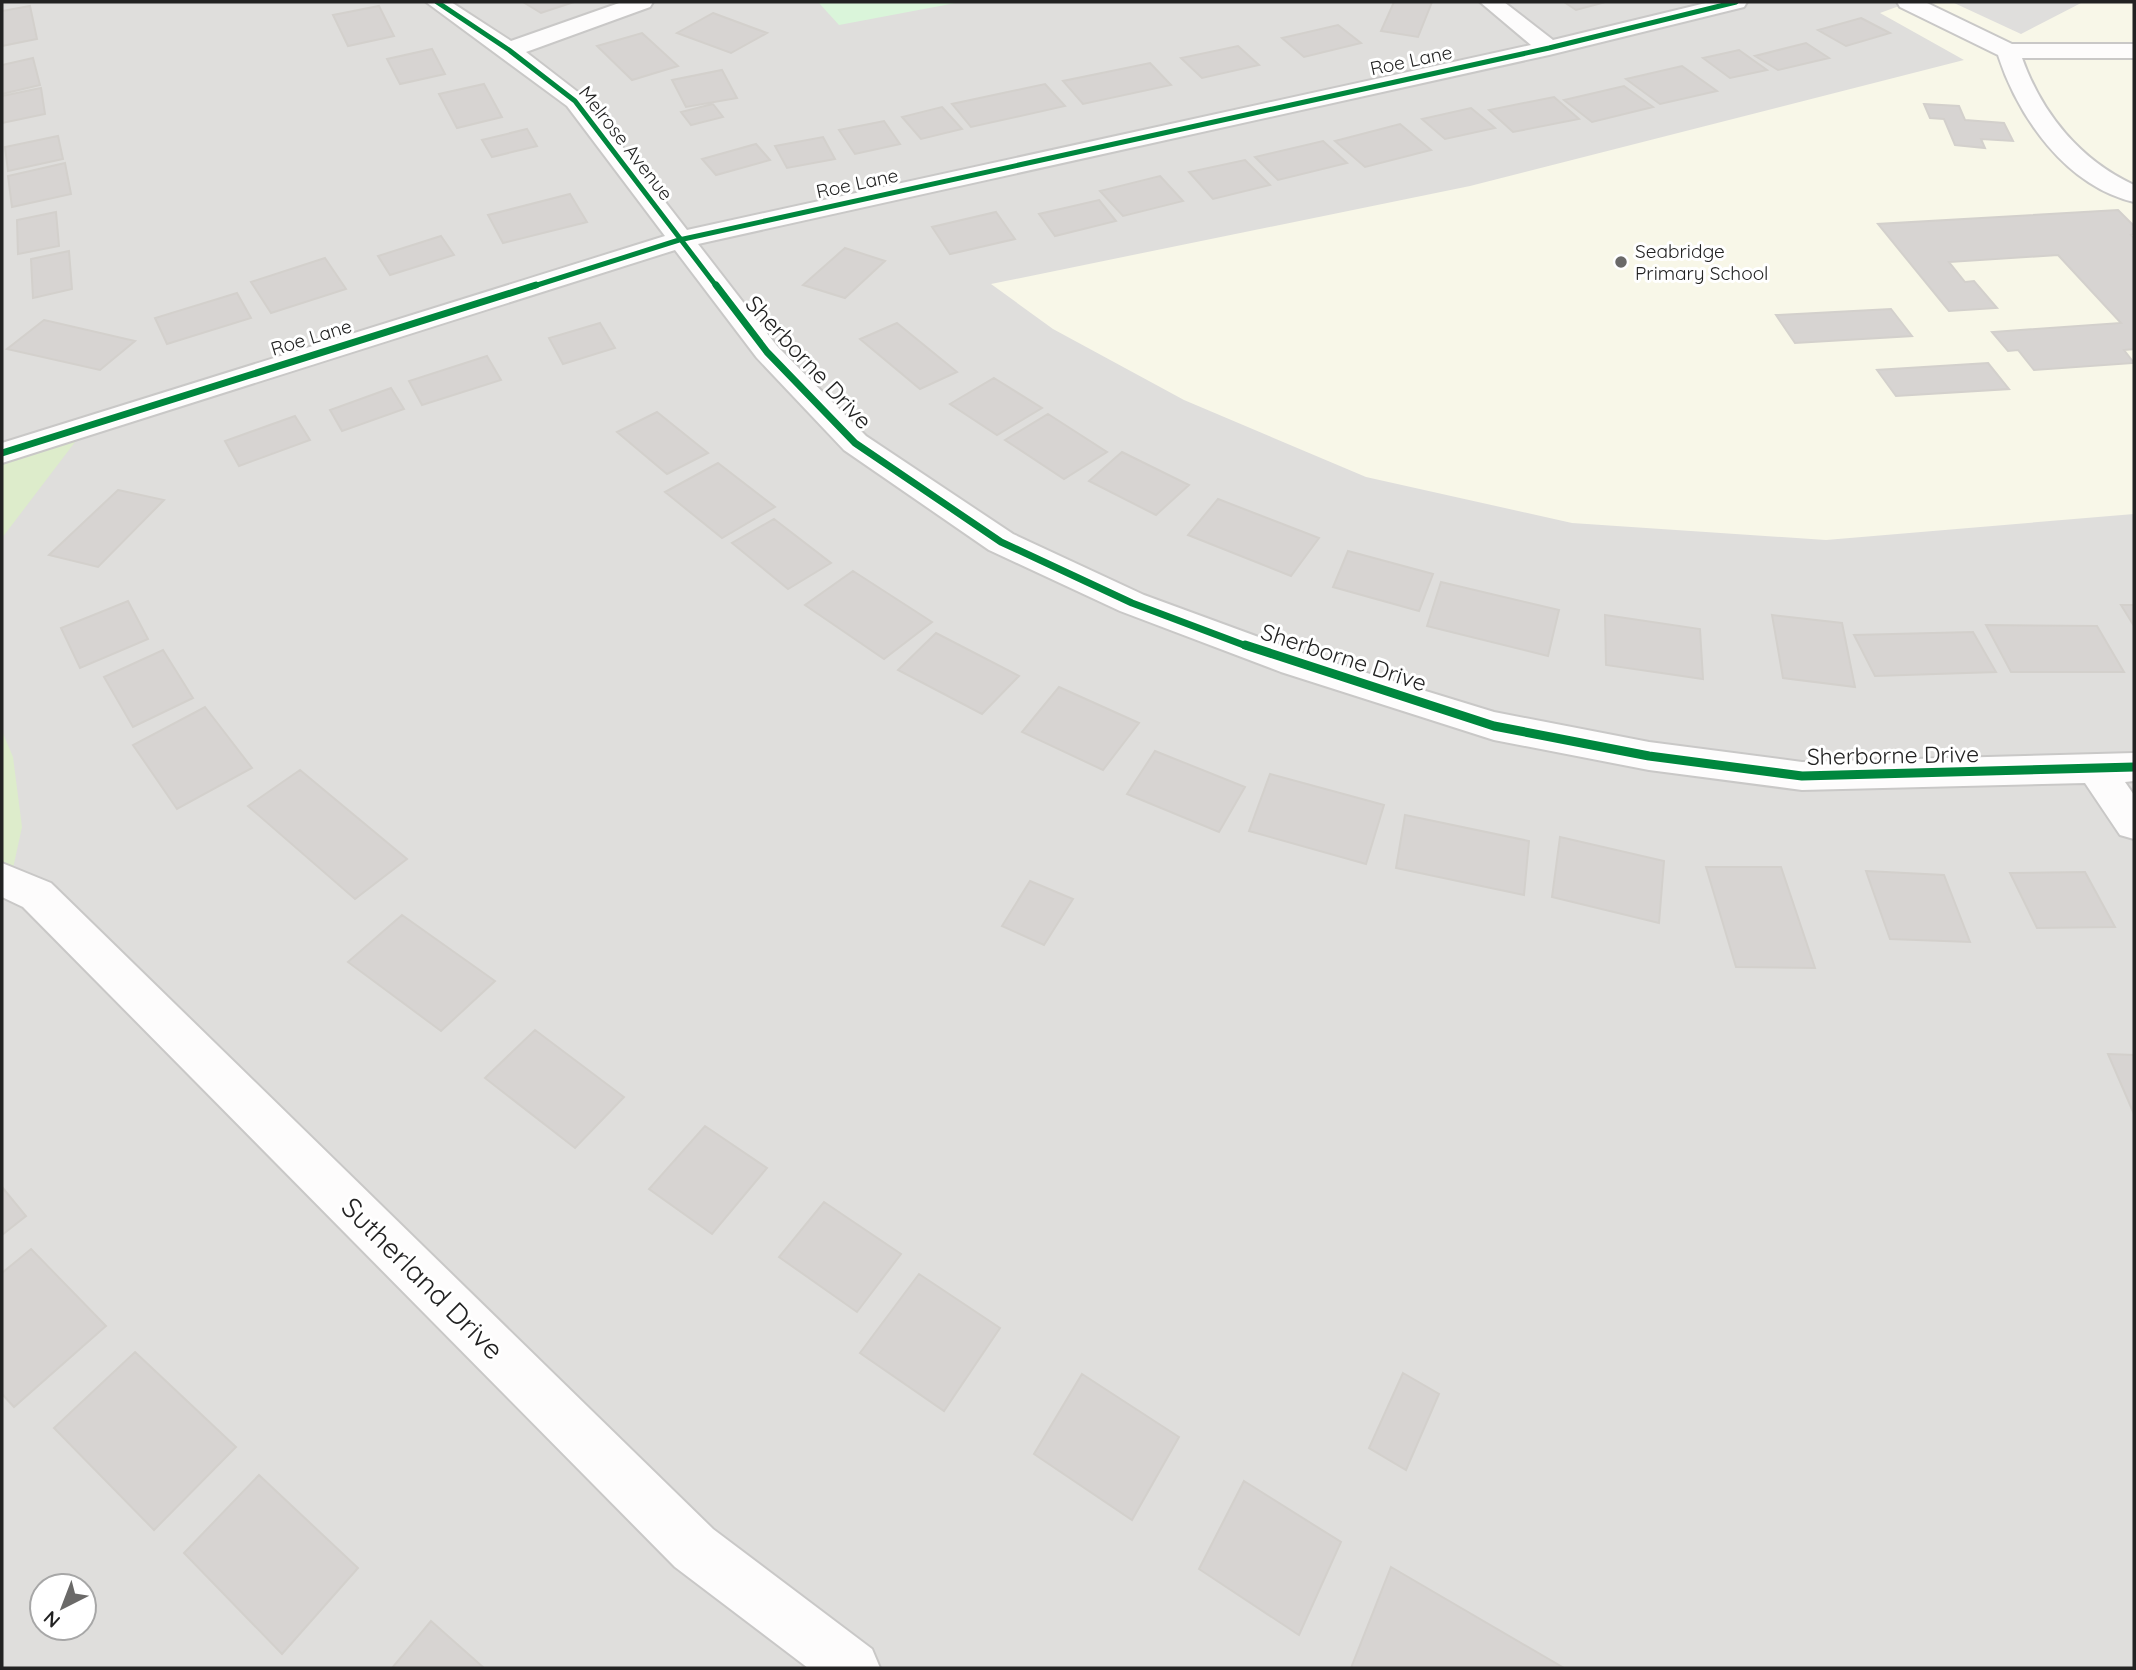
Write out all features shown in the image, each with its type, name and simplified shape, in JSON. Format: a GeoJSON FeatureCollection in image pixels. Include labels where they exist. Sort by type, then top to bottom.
{"type":"FeatureCollection","features":[{"type":"Feature","properties":{"kind":"street","name":"Melrose Avenue"},"geometry":{"type":"LineString","coordinates":[[437,2],[509,50],[575,101],[679,240]]}},
{"type":"Feature","properties":{"kind":"street"},"geometry":{"type":"LineString","coordinates":[[509,50],[642,2]]}},
{"type":"Feature","properties":{"kind":"street"},"geometry":{"type":"LineString","coordinates":[[1491,2],[1549,48]]}},
{"type":"Feature","properties":{"kind":"street","name":"Roe Lane"},"geometry":{"type":"LineString","coordinates":[[2,453],[679,240],[1549,48],[1736,2]]}},
{"type":"Feature","properties":{"kind":"street"},"geometry":{"type":"LineString","coordinates":[[1908,2],[2008,51],[2134,51]]}},
{"type":"Feature","properties":{"kind":"street"},"geometry":{"type":"LineString","coordinates":[[2008,51],[2028,101],[2071,157],[2118,188],[2134,194]]}},
{"type":"Feature","properties":{"kind":"street","name":"Sherborne Drive"},"geometry":{"type":"LineString","coordinates":[[679,240],[767,352],[855,443],[1001,542],[1132,603],[1293,663],[1494,726],[1649,756],[1802,776],[2134,767]]}},
{"type":"Feature","properties":{"kind":"street"},"geometry":{"type":"LineString","coordinates":[[2096,770],[2134,824]]}},
{"type":"Feature","properties":{"kind":"street","name":"Sutherland Drive"},"geometry":{"type":"LineString","coordinates":[[2,879],[37,895],[694,1548],[853,1668]]}},
{"type":"Feature","properties":{"kind":"shaded area"},"geometry":{"type":"Polygon","coordinates":[[[2,2],[2134,2],[2134,1668],[2,1668],[2,2]]]}},
{"type":"Feature","properties":{"kind":"shaded area","name":"Seabridge Primary School"},"geometry":{"type":"Polygon","coordinates":[[[1910,2],[1952,2],[2021,34],[2083,2],[2134,2],[2134,514],[1826,540],[1572,523],[1366,477],[1184,400],[1053,329],[991,284],[1470,186],[1964,60],[1880,13],[1910,2]]]}},
{"type":"Feature","properties":{"kind":"green space"},"geometry":{"type":"Polygon","coordinates":[[[818,2],[961,2],[839,25],[818,2]]]}},
{"type":"Feature","properties":{"kind":"green space"},"geometry":{"type":"Polygon","coordinates":[[[88,425],[2,538],[2,453],[88,425]]]}},
{"type":"Feature","properties":{"kind":"green space"},"geometry":{"type":"Polygon","coordinates":[[[2,731],[13,757],[22,827],[10,882],[2,879],[2,731]]]}},
{"type":"Feature","properties":{"kind":"building"},"geometry":{"type":"Polygon","coordinates":[[[523,2],[574,2],[541,13],[523,2]]]}},
{"type":"Feature","properties":{"kind":"building"},"geometry":{"type":"Polygon","coordinates":[[[1394,2],[1432,2],[1418,37],[1381,31],[1394,2]]]}},
{"type":"Feature","properties":{"kind":"building"},"geometry":{"type":"Polygon","coordinates":[[[1564,2],[1600,2],[1602,3],[1576,10],[1564,2]]]}},
{"type":"Feature","properties":{"kind":"building"},"geometry":{"type":"Polygon","coordinates":[[[30,6],[37,39],[2,46],[2,11],[30,6]]]}},
{"type":"Feature","properties":{"kind":"building"},"geometry":{"type":"Polygon","coordinates":[[[379,6],[394,36],[348,46],[333,15],[379,6]]]}},
{"type":"Feature","properties":{"kind":"building"},"geometry":{"type":"Polygon","coordinates":[[[713,13],[767,33],[731,53],[677,33],[713,13]]]}},
{"type":"Feature","properties":{"kind":"building"},"geometry":{"type":"Polygon","coordinates":[[[1861,18],[1890,33],[1846,46],[1818,30],[1861,18]]]}},
{"type":"Feature","properties":{"kind":"building"},"geometry":{"type":"Polygon","coordinates":[[[1338,25],[1361,43],[1304,57],[1282,38],[1338,25]]]}},
{"type":"Feature","properties":{"kind":"building"},"geometry":{"type":"Polygon","coordinates":[[[642,33],[678,66],[632,80],[597,46],[642,33]]]}},
{"type":"Feature","properties":{"kind":"building"},"geometry":{"type":"Polygon","coordinates":[[[1806,43],[1829,58],[1778,70],[1755,56],[1806,43]]]}},
{"type":"Feature","properties":{"kind":"building"},"geometry":{"type":"Polygon","coordinates":[[[1238,46],[1259,65],[1202,78],[1181,58],[1238,46]]]}},
{"type":"Feature","properties":{"kind":"building"},"geometry":{"type":"Polygon","coordinates":[[[432,49],[445,74],[400,84],[387,59],[432,49]]]}},
{"type":"Feature","properties":{"kind":"building"},"geometry":{"type":"Polygon","coordinates":[[[1739,50],[1767,70],[1730,78],[1703,58],[1739,50]]]}},
{"type":"Feature","properties":{"kind":"building"},"geometry":{"type":"Polygon","coordinates":[[[33,58],[40,85],[2,94],[2,65],[33,58]]]}},
{"type":"Feature","properties":{"kind":"building"},"geometry":{"type":"Polygon","coordinates":[[[1150,63],[1171,85],[1083,104],[1063,81],[1150,63]]]}},
{"type":"Feature","properties":{"kind":"building"},"geometry":{"type":"Polygon","coordinates":[[[1682,66],[1717,91],[1660,104],[1626,79],[1682,66]]]}},
{"type":"Feature","properties":{"kind":"building"},"geometry":{"type":"Polygon","coordinates":[[[722,70],[737,98],[686,107],[672,80],[722,70]]]}},
{"type":"Feature","properties":{"kind":"building"},"geometry":{"type":"Polygon","coordinates":[[[484,84],[502,117],[457,128],[439,94],[484,84]]]}},
{"type":"Feature","properties":{"kind":"building"},"geometry":{"type":"Polygon","coordinates":[[[1045,84],[1065,106],[971,127],[952,104],[1045,84]]]}},
{"type":"Feature","properties":{"kind":"building"},"geometry":{"type":"Polygon","coordinates":[[[1624,86],[1653,107],[1592,122],[1564,100],[1624,86]]]}},
{"type":"Feature","properties":{"kind":"building"},"geometry":{"type":"Polygon","coordinates":[[[41,88],[45,114],[2,123],[2,96],[41,88]]]}},
{"type":"Feature","properties":{"kind":"building"},"geometry":{"type":"Polygon","coordinates":[[[1554,97],[1579,119],[1513,132],[1489,110],[1554,97]]]}},
{"type":"Feature","properties":{"kind":"building"},"geometry":{"type":"Polygon","coordinates":[[[713,104],[723,117],[691,125],[681,112],[713,104]]]}},
{"type":"Feature","properties":{"kind":"building"},"geometry":{"type":"Polygon","coordinates":[[[1924,104],[1959,106],[1965,120],[2004,123],[2013,141],[1981,139],[1985,148],[1955,145],[1944,119],[1930,118],[1924,104]]]}},
{"type":"Feature","properties":{"kind":"building"},"geometry":{"type":"Polygon","coordinates":[[[942,107],[962,129],[921,139],[902,117],[942,107]]]}},
{"type":"Feature","properties":{"kind":"building"},"geometry":{"type":"Polygon","coordinates":[[[1471,108],[1495,128],[1445,139],[1422,119],[1471,108]]]}},
{"type":"Feature","properties":{"kind":"building"},"geometry":{"type":"Polygon","coordinates":[[[884,121],[900,144],[855,154],[839,130],[884,121]]]}},
{"type":"Feature","properties":{"kind":"building"},"geometry":{"type":"Polygon","coordinates":[[[1400,124],[1431,150],[1365,167],[1335,141],[1400,124]]]}},
{"type":"Feature","properties":{"kind":"building"},"geometry":{"type":"Polygon","coordinates":[[[527,129],[537,146],[492,157],[482,140],[527,129]]]}},
{"type":"Feature","properties":{"kind":"building"},"geometry":{"type":"Polygon","coordinates":[[[58,136],[63,159],[8,171],[5,147],[58,136]]]}},
{"type":"Feature","properties":{"kind":"building"},"geometry":{"type":"Polygon","coordinates":[[[823,137],[835,159],[787,168],[775,146],[823,137]]]}},
{"type":"Feature","properties":{"kind":"building"},"geometry":{"type":"Polygon","coordinates":[[[1323,141],[1347,163],[1278,180],[1255,157],[1323,141]]]}},
{"type":"Feature","properties":{"kind":"building"},"geometry":{"type":"Polygon","coordinates":[[[756,144],[770,160],[716,175],[702,159],[756,144]]]}},
{"type":"Feature","properties":{"kind":"building"},"geometry":{"type":"Polygon","coordinates":[[[1245,160],[1270,185],[1213,199],[1189,172],[1245,160]]]}},
{"type":"Feature","properties":{"kind":"building"},"geometry":{"type":"Polygon","coordinates":[[[65,163],[71,194],[12,207],[8,176],[65,163]]]}},
{"type":"Feature","properties":{"kind":"building"},"geometry":{"type":"Polygon","coordinates":[[[1160,176],[1183,201],[1123,216],[1100,191],[1160,176]]]}},
{"type":"Feature","properties":{"kind":"building"},"geometry":{"type":"Polygon","coordinates":[[[570,194],[587,222],[503,243],[488,215],[570,194]]]}},
{"type":"Feature","properties":{"kind":"building"},"geometry":{"type":"Polygon","coordinates":[[[1099,200],[1116,221],[1055,236],[1039,214],[1099,200]]]}},
{"type":"Feature","properties":{"kind":"building"},"geometry":{"type":"Polygon","coordinates":[[[2118,210],[2134,226],[2134,234],[2131,235],[2134,238],[2134,349],[2124,350],[2134,363],[2034,370],[2018,350],[2008,351],[1992,332],[2121,323],[2058,255],[1949,262],[1965,282],[1974,281],[1997,308],[1949,311],[1878,224],[2118,210]]]}},
{"type":"Feature","properties":{"kind":"building"},"geometry":{"type":"Polygon","coordinates":[[[56,212],[59,246],[18,254],[17,220],[56,212]]]}},
{"type":"Feature","properties":{"kind":"building"},"geometry":{"type":"Polygon","coordinates":[[[996,212],[1015,239],[950,254],[932,227],[996,212]]]}},
{"type":"Feature","properties":{"kind":"building"},"geometry":{"type":"Polygon","coordinates":[[[441,236],[454,255],[390,275],[378,256],[441,236]]]}},
{"type":"Feature","properties":{"kind":"building"},"geometry":{"type":"Polygon","coordinates":[[[845,248],[885,261],[845,298],[803,285],[845,248]]]}},
{"type":"Feature","properties":{"kind":"building"},"geometry":{"type":"Polygon","coordinates":[[[69,251],[72,289],[33,298],[31,259],[69,251]]]}},
{"type":"Feature","properties":{"kind":"building"},"geometry":{"type":"Polygon","coordinates":[[[325,258],[346,289],[271,313],[251,282],[325,258]]]}},
{"type":"Feature","properties":{"kind":"building"},"geometry":{"type":"Polygon","coordinates":[[[237,293],[251,318],[167,344],[155,318],[237,293]]]}},
{"type":"Feature","properties":{"kind":"building"},"geometry":{"type":"Polygon","coordinates":[[[1891,309],[1912,336],[1795,343],[1776,315],[1891,309]]]}},
{"type":"Feature","properties":{"kind":"building"},"geometry":{"type":"Polygon","coordinates":[[[44,320],[135,341],[100,370],[7,349],[44,320]]]}},
{"type":"Feature","properties":{"kind":"building"},"geometry":{"type":"Polygon","coordinates":[[[600,323],[615,348],[563,364],[549,338],[600,323]]]}},
{"type":"Feature","properties":{"kind":"building"},"geometry":{"type":"Polygon","coordinates":[[[897,323],[957,372],[920,389],[860,339],[897,323]]]}},
{"type":"Feature","properties":{"kind":"building"},"geometry":{"type":"Polygon","coordinates":[[[487,356],[501,380],[422,405],[409,381],[487,356]]]}},
{"type":"Feature","properties":{"kind":"building"},"geometry":{"type":"Polygon","coordinates":[[[1988,363],[2009,389],[1896,396],[1877,370],[1988,363]]]}},
{"type":"Feature","properties":{"kind":"building"},"geometry":{"type":"Polygon","coordinates":[[[994,378],[1042,408],[997,435],[950,404],[994,378]]]}},
{"type":"Feature","properties":{"kind":"building"},"geometry":{"type":"Polygon","coordinates":[[[391,388],[404,409],[342,431],[330,410],[391,388]]]}},
{"type":"Feature","properties":{"kind":"building"},"geometry":{"type":"Polygon","coordinates":[[[657,412],[708,453],[667,474],[617,432],[657,412]]]}},
{"type":"Feature","properties":{"kind":"building"},"geometry":{"type":"Polygon","coordinates":[[[1048,414],[1107,452],[1064,479],[1005,440],[1048,414]]]}},
{"type":"Feature","properties":{"kind":"building"},"geometry":{"type":"Polygon","coordinates":[[[295,416],[310,440],[239,466],[225,441],[295,416]]]}},
{"type":"Feature","properties":{"kind":"building"},"geometry":{"type":"Polygon","coordinates":[[[1122,452],[1189,485],[1156,515],[1089,481],[1122,452]]]}},
{"type":"Feature","properties":{"kind":"building"},"geometry":{"type":"Polygon","coordinates":[[[718,463],[775,507],[722,538],[665,492],[718,463]]]}},
{"type":"Feature","properties":{"kind":"building"},"geometry":{"type":"Polygon","coordinates":[[[118,490],[164,500],[98,567],[49,555],[118,490]]]}},
{"type":"Feature","properties":{"kind":"building"},"geometry":{"type":"Polygon","coordinates":[[[1218,499],[1319,538],[1291,576],[1188,535],[1218,499]]]}},
{"type":"Feature","properties":{"kind":"building"},"geometry":{"type":"Polygon","coordinates":[[[774,519],[831,563],[788,589],[732,543],[774,519]]]}},
{"type":"Feature","properties":{"kind":"building"},"geometry":{"type":"Polygon","coordinates":[[[1348,551],[1433,574],[1419,611],[1333,587],[1348,551]]]}},
{"type":"Feature","properties":{"kind":"building"},"geometry":{"type":"Polygon","coordinates":[[[853,571],[932,622],[884,659],[805,605],[853,571]]]}},
{"type":"Feature","properties":{"kind":"building"},"geometry":{"type":"Polygon","coordinates":[[[1441,582],[1559,610],[1548,656],[1427,626],[1441,582]]]}},
{"type":"Feature","properties":{"kind":"building"},"geometry":{"type":"Polygon","coordinates":[[[128,601],[148,639],[80,668],[61,628],[128,601]]]}},
{"type":"Feature","properties":{"kind":"building"},"geometry":{"type":"Polygon","coordinates":[[[2121,605],[2134,605],[2134,626],[2121,605]]]}},
{"type":"Feature","properties":{"kind":"building"},"geometry":{"type":"Polygon","coordinates":[[[1605,615],[1700,629],[1703,679],[1606,665],[1605,615]]]}},
{"type":"Feature","properties":{"kind":"building"},"geometry":{"type":"Polygon","coordinates":[[[1772,615],[1842,623],[1855,687],[1783,678],[1772,615]]]}},
{"type":"Feature","properties":{"kind":"building"},"geometry":{"type":"Polygon","coordinates":[[[1986,625],[2097,626],[2124,672],[2011,672],[1986,625]]]}},
{"type":"Feature","properties":{"kind":"building"},"geometry":{"type":"Polygon","coordinates":[[[1973,632],[1996,672],[1875,676],[1854,635],[1973,632]]]}},
{"type":"Feature","properties":{"kind":"building"},"geometry":{"type":"Polygon","coordinates":[[[936,633],[1019,676],[982,714],[898,670],[936,633]]]}},
{"type":"Feature","properties":{"kind":"building"},"geometry":{"type":"Polygon","coordinates":[[[163,650],[193,698],[133,727],[104,677],[163,650]]]}},
{"type":"Feature","properties":{"kind":"building"},"geometry":{"type":"Polygon","coordinates":[[[1059,687],[1139,723],[1103,770],[1022,732],[1059,687]]]}},
{"type":"Feature","properties":{"kind":"building"},"geometry":{"type":"Polygon","coordinates":[[[205,707],[252,768],[177,809],[133,745],[205,707]]]}},
{"type":"Feature","properties":{"kind":"building"},"geometry":{"type":"Polygon","coordinates":[[[1155,751],[1245,787],[1219,832],[1127,794],[1155,751]]]}},
{"type":"Feature","properties":{"kind":"building"},"geometry":{"type":"Polygon","coordinates":[[[300,770],[407,859],[355,899],[248,806],[300,770]]]}},
{"type":"Feature","properties":{"kind":"building"},"geometry":{"type":"Polygon","coordinates":[[[1270,774],[1384,805],[1366,864],[1249,831],[1270,774]]]}},
{"type":"Feature","properties":{"kind":"building"},"geometry":{"type":"Polygon","coordinates":[[[1405,815],[1529,841],[1524,895],[1396,868],[1405,815]]]}},
{"type":"Feature","properties":{"kind":"building"},"geometry":{"type":"Polygon","coordinates":[[[1560,837],[1664,861],[1659,923],[1552,897],[1560,837]]]}},
{"type":"Feature","properties":{"kind":"building"},"geometry":{"type":"Polygon","coordinates":[[[1706,867],[1781,867],[1815,968],[1736,967],[1706,867]]]}},
{"type":"Feature","properties":{"kind":"building"},"geometry":{"type":"Polygon","coordinates":[[[1866,871],[1944,875],[1970,942],[1890,939],[1866,871]]]}},
{"type":"Feature","properties":{"kind":"building"},"geometry":{"type":"Polygon","coordinates":[[[2085,872],[2115,927],[2037,928],[2010,873],[2085,872]]]}},
{"type":"Feature","properties":{"kind":"building"},"geometry":{"type":"Polygon","coordinates":[[[1030,881],[1073,899],[1044,945],[1002,926],[1030,881]]]}},
{"type":"Feature","properties":{"kind":"building"},"geometry":{"type":"Polygon","coordinates":[[[402,915],[495,981],[441,1031],[348,962],[402,915]]]}},
{"type":"Feature","properties":{"kind":"building"},"geometry":{"type":"Polygon","coordinates":[[[535,1030],[624,1097],[575,1148],[485,1078],[535,1030]]]}},
{"type":"Feature","properties":{"kind":"building"},"geometry":{"type":"Polygon","coordinates":[[[2108,1054],[2134,1055],[2134,1114],[2108,1054]]]}},
{"type":"Feature","properties":{"kind":"building"},"geometry":{"type":"Polygon","coordinates":[[[705,1126],[767,1168],[712,1234],[649,1189],[705,1126]]]}},
{"type":"Feature","properties":{"kind":"building"},"geometry":{"type":"Polygon","coordinates":[[[2,1187],[26,1216],[2,1235],[2,1187]]]}},
{"type":"Feature","properties":{"kind":"building"},"geometry":{"type":"Polygon","coordinates":[[[824,1202],[901,1254],[857,1312],[779,1257],[824,1202]]]}},
{"type":"Feature","properties":{"kind":"building"},"geometry":{"type":"Polygon","coordinates":[[[31,1249],[106,1326],[14,1407],[2,1394],[2,1273],[31,1249]]]}},
{"type":"Feature","properties":{"kind":"building"},"geometry":{"type":"Polygon","coordinates":[[[919,1274],[1000,1328],[944,1411],[860,1353],[919,1274]]]}},
{"type":"Feature","properties":{"kind":"building"},"geometry":{"type":"Polygon","coordinates":[[[135,1352],[236,1447],[154,1530],[54,1428],[135,1352]]]}},
{"type":"Feature","properties":{"kind":"building"},"geometry":{"type":"Polygon","coordinates":[[[1403,1373],[1439,1394],[1406,1470],[1369,1448],[1403,1373]]]}},
{"type":"Feature","properties":{"kind":"building"},"geometry":{"type":"Polygon","coordinates":[[[1082,1374],[1179,1437],[1132,1520],[1034,1454],[1082,1374]]]}},
{"type":"Feature","properties":{"kind":"building"},"geometry":{"type":"Polygon","coordinates":[[[259,1475],[358,1568],[282,1654],[184,1553],[259,1475]]]}},
{"type":"Feature","properties":{"kind":"building"},"geometry":{"type":"Polygon","coordinates":[[[1244,1481],[1341,1542],[1299,1635],[1199,1569],[1244,1481]]]}},
{"type":"Feature","properties":{"kind":"building"},"geometry":{"type":"Polygon","coordinates":[[[1391,1567],[1564,1668],[1351,1668],[1391,1567]]]}},
{"type":"Feature","properties":{"kind":"building"},"geometry":{"type":"Polygon","coordinates":[[[431,1621],[484,1668],[392,1668],[431,1621]]]}},
{"type":"Feature","properties":{"kind":"cycle path"},"geometry":{"type":"LineString","coordinates":[[437,2],[509,50],[575,101],[767,352],[855,443],[1001,542],[1132,603],[1293,663],[1494,726],[1649,756],[1802,776],[2134,767]]}},
{"type":"Feature","properties":{"kind":"cycle path"},"geometry":{"type":"LineString","coordinates":[[2,453],[679,240],[1549,48],[1736,2]]}},
{"type":"Feature","properties":{"kind":"place","name":"Seabridge Primary School"},"geometry":{"type":"Point","coordinates":[1621,262]}}]}
